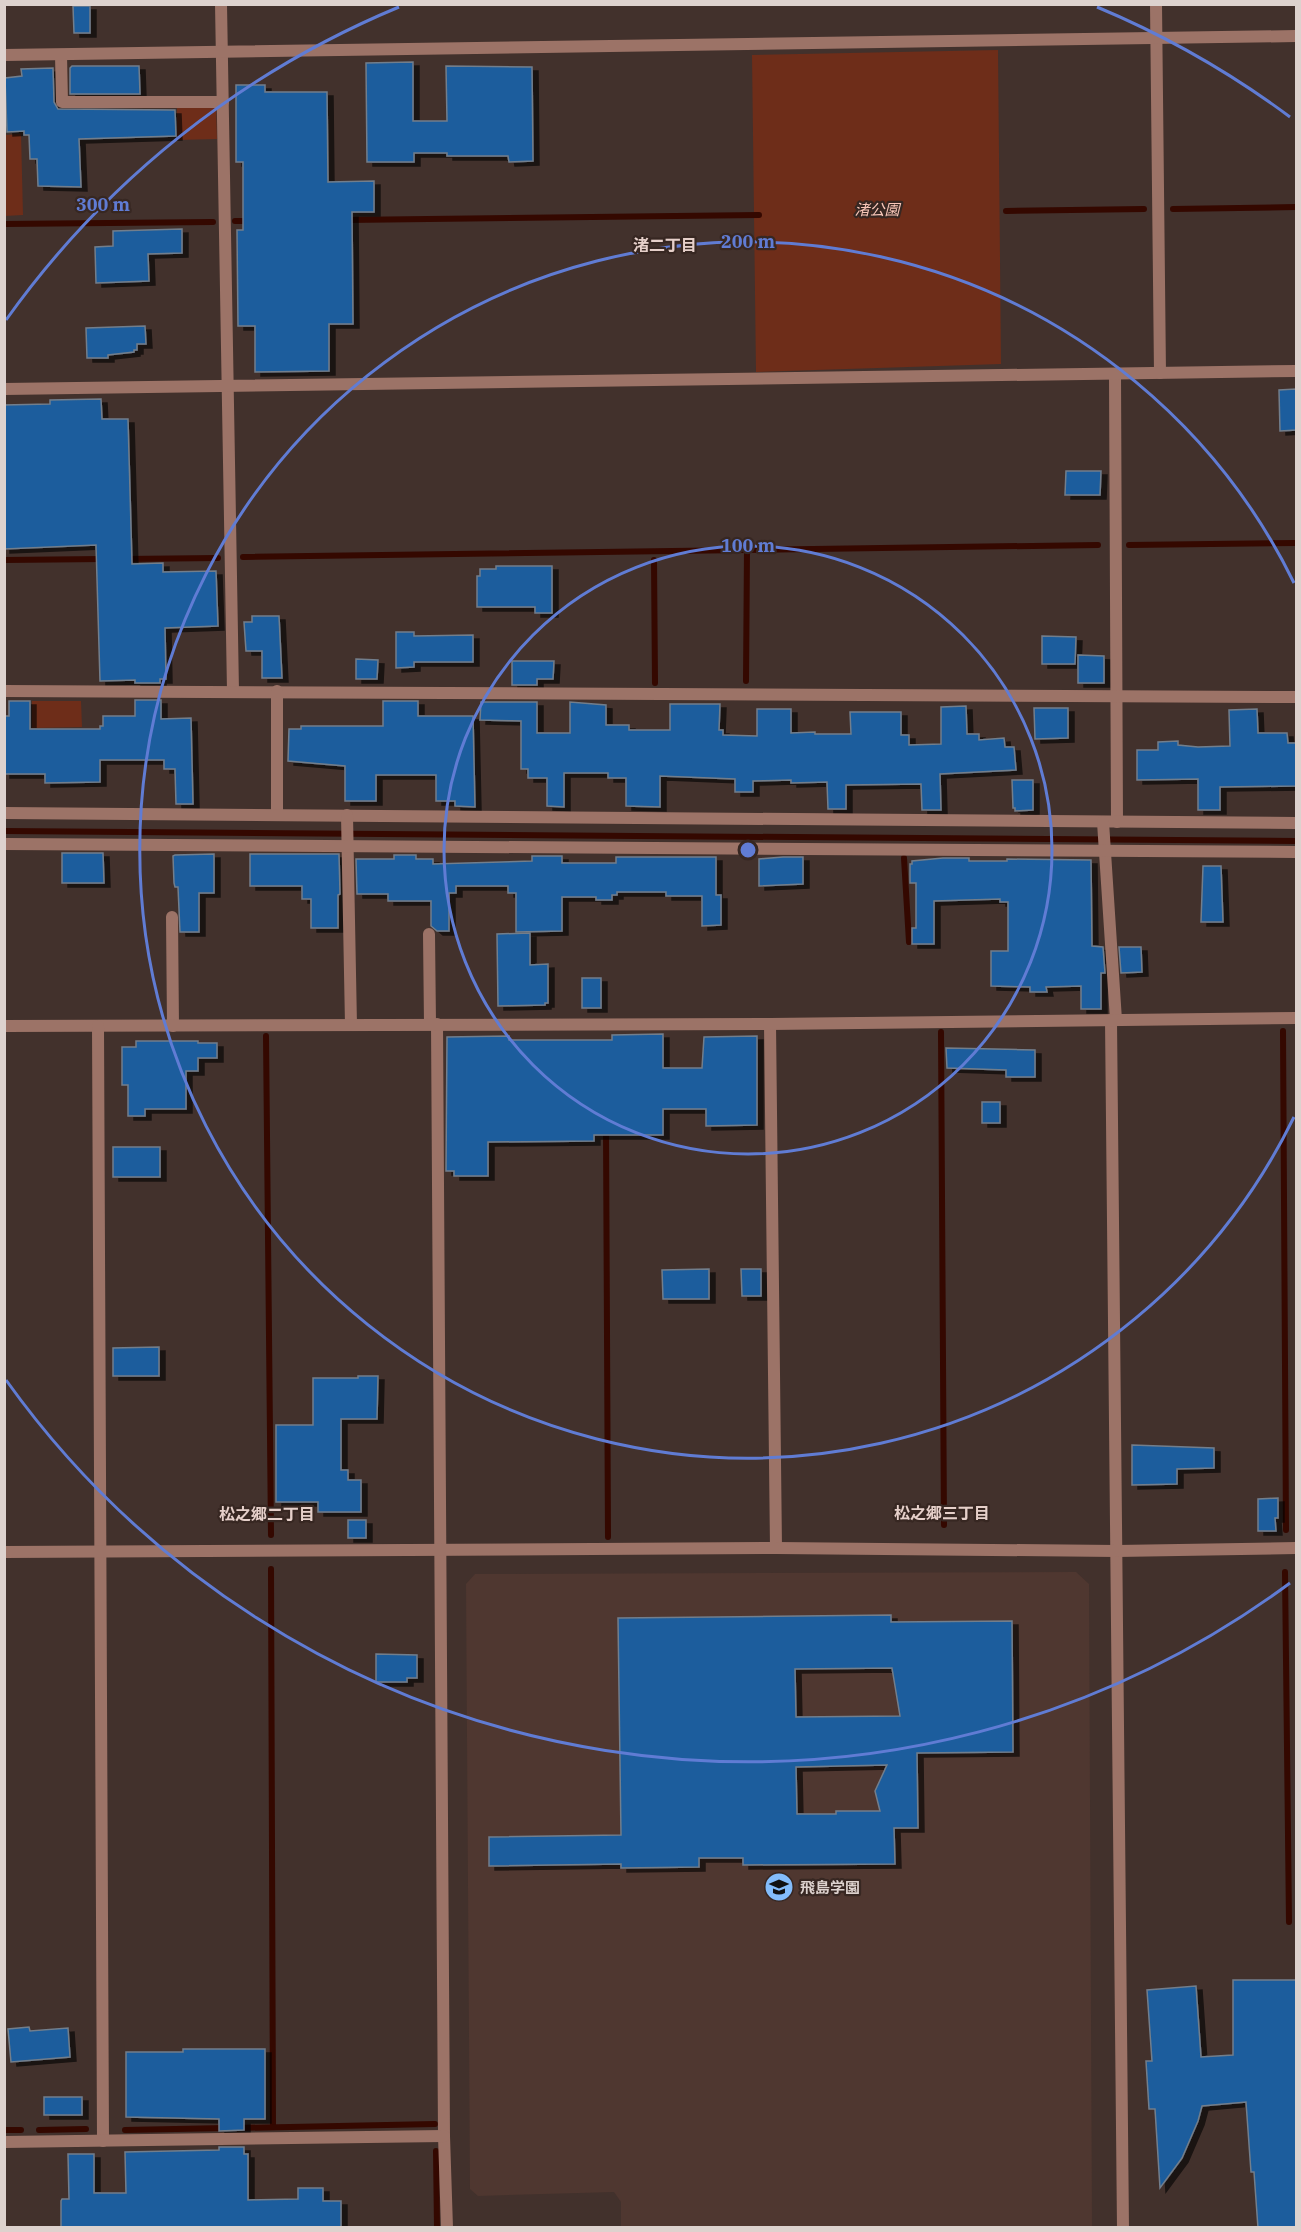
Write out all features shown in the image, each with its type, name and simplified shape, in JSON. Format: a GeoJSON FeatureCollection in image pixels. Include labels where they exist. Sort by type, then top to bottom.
{"type":"FeatureCollection","features":[{"type":"Feature","properties":{"kind":"street"},"geometry":{"type":"LineString","coordinates":[[221,4],[233,691]]}},
{"type":"Feature","properties":{"kind":"street"},"geometry":{"type":"LineString","coordinates":[[1156,4],[1160,373]]}},
{"type":"Feature","properties":{"kind":"street"},"geometry":{"type":"LineString","coordinates":[[4,55],[1296,36]]}},
{"type":"Feature","properties":{"kind":"street"},"geometry":{"type":"LineString","coordinates":[[61,54],[62,102],[223,102]]}},
{"type":"Feature","properties":{"kind":"street"},"geometry":{"type":"LineString","coordinates":[[4,389],[1296,371]]}},
{"type":"Feature","properties":{"kind":"street"},"geometry":{"type":"LineString","coordinates":[[1115,374],[1118,822]]}},
{"type":"Feature","properties":{"kind":"street"},"geometry":{"type":"LineString","coordinates":[[4,691],[1296,697]]}},
{"type":"Feature","properties":{"kind":"street"},"geometry":{"type":"LineString","coordinates":[[277,691],[277,815]]}},
{"type":"Feature","properties":{"kind":"street"},"geometry":{"type":"LineString","coordinates":[[4,813],[277,815],[347,821],[1103,826],[1118,822],[1296,823]]}},
{"type":"Feature","properties":{"kind":"street"},"geometry":{"type":"LineString","coordinates":[[347,821],[351,1025]]}},
{"type":"Feature","properties":{"kind":"street"},"geometry":{"type":"LineString","coordinates":[[1103,826],[1113,1020],[1124,2228]]}},
{"type":"Feature","properties":{"kind":"street"},"geometry":{"type":"LineString","coordinates":[[4,844],[348,843],[1296,852]]}},
{"type":"Feature","properties":{"kind":"street"},"geometry":{"type":"LineString","coordinates":[[172,917],[173,1026]]}},
{"type":"Feature","properties":{"kind":"street"},"geometry":{"type":"LineString","coordinates":[[429,934],[434,1024],[442,1549],[444,2136],[447,2228]]}},
{"type":"Feature","properties":{"kind":"street"},"geometry":{"type":"LineString","coordinates":[[4,1026],[770,1024],[1296,1018]]}},
{"type":"Feature","properties":{"kind":"street"},"geometry":{"type":"LineString","coordinates":[[770,1024],[776,1548]]}},
{"type":"Feature","properties":{"kind":"street"},"geometry":{"type":"LineString","coordinates":[[98,1026],[103,2141]]}},
{"type":"Feature","properties":{"kind":"street"},"geometry":{"type":"LineString","coordinates":[[4,1552],[776,1548],[1117,1551],[1296,1548]]}},
{"type":"Feature","properties":{"kind":"street"},"geometry":{"type":"LineString","coordinates":[[4,2142],[444,2136]]}},
{"type":"Feature","properties":{"kind":"shaded area","name":"飛島学園"},"geometry":{"type":"Polygon","coordinates":[[[1076,1572],[1089,1584],[1092,2227],[621,2227],[621,2202],[614,2192],[478,2196],[470,2189],[466,1584],[475,1574],[1076,1572]]]}},
{"type":"Feature","properties":{"kind":"green space","name":"渚公園"},"geometry":{"type":"Polygon","coordinates":[[[998,50],[1001,364],[756,372],[752,55],[998,50]]]}},
{"type":"Feature","properties":{"kind":"green space"},"geometry":{"type":"Polygon","coordinates":[[[177,108],[216,108],[217,139],[177,140],[177,108]]]}},
{"type":"Feature","properties":{"kind":"green space"},"geometry":{"type":"Polygon","coordinates":[[[21,134],[23,215],[5,216],[5,135],[21,134]]]}},
{"type":"Feature","properties":{"kind":"green space"},"geometry":{"type":"Polygon","coordinates":[[[32,701],[81,701],[82,727],[32,728],[32,701]]]}},
{"type":"Feature","properties":{"kind":"building"},"geometry":{"type":"Polygon","coordinates":[[[73,6],[90,6],[90,33],[74,33],[73,6]]]}},
{"type":"Feature","properties":{"kind":"building"},"geometry":{"type":"Polygon","coordinates":[[[413,62],[413,121],[447,121],[446,66],[532,67],[533,161],[509,162],[508,156],[447,156],[447,153],[414,153],[414,162],[367,162],[366,63],[413,62]]]}},
{"type":"Feature","properties":{"kind":"building"},"geometry":{"type":"Polygon","coordinates":[[[72,66],[139,66],[140,94],[70,94],[70,68],[72,66]]]}},
{"type":"Feature","properties":{"kind":"building"},"geometry":{"type":"Polygon","coordinates":[[[53,68],[54,102],[58,109],[175,110],[176,136],[79,139],[81,187],[38,186],[37,159],[30,159],[29,135],[24,135],[24,131],[7,132],[5,78],[22,76],[21,69],[53,68]]]}},
{"type":"Feature","properties":{"kind":"building"},"geometry":{"type":"Polygon","coordinates":[[[236,85],[265,85],[265,92],[327,92],[328,182],[374,181],[374,212],[352,212],[353,324],[329,324],[329,371],[255,372],[255,326],[238,326],[237,230],[243,230],[243,162],[236,162],[236,85]]]}},
{"type":"Feature","properties":{"kind":"building"},"geometry":{"type":"Polygon","coordinates":[[[182,229],[182,253],[148,254],[149,281],[96,283],[95,247],[113,246],[113,231],[182,229]]]}},
{"type":"Feature","properties":{"kind":"building"},"geometry":{"type":"Polygon","coordinates":[[[145,326],[146,344],[137,344],[137,350],[134,352],[108,355],[108,358],[87,358],[86,328],[145,326]]]}},
{"type":"Feature","properties":{"kind":"building"},"geometry":{"type":"Polygon","coordinates":[[[1296,389],[1296,430],[1280,431],[1279,390],[1296,389]]]}},
{"type":"Feature","properties":{"kind":"building"},"geometry":{"type":"Polygon","coordinates":[[[101,399],[102,419],[128,419],[132,564],[163,563],[163,572],[216,571],[218,626],[165,628],[166,679],[160,679],[160,683],[135,683],[135,680],[100,681],[96,545],[4,549],[4,405],[50,404],[50,400],[101,399]]]}},
{"type":"Feature","properties":{"kind":"building"},"geometry":{"type":"Polygon","coordinates":[[[1066,471],[1101,471],[1100,495],[1065,495],[1066,471]]]}},
{"type":"Feature","properties":{"kind":"building"},"geometry":{"type":"Polygon","coordinates":[[[496,566],[552,566],[552,613],[535,613],[535,607],[477,607],[477,576],[480,576],[480,569],[496,569],[496,566]]]}},
{"type":"Feature","properties":{"kind":"building"},"geometry":{"type":"Polygon","coordinates":[[[252,616],[279,616],[282,678],[262,678],[262,651],[246,651],[244,622],[252,622],[252,616]]]}},
{"type":"Feature","properties":{"kind":"building"},"geometry":{"type":"Polygon","coordinates":[[[396,632],[414,632],[414,636],[473,635],[473,662],[414,662],[414,667],[396,668],[396,632]]]}},
{"type":"Feature","properties":{"kind":"building"},"geometry":{"type":"Polygon","coordinates":[[[1042,636],[1076,637],[1075,664],[1042,664],[1042,636]]]}},
{"type":"Feature","properties":{"kind":"building"},"geometry":{"type":"Polygon","coordinates":[[[1078,655],[1104,656],[1104,683],[1078,683],[1078,655]]]}},
{"type":"Feature","properties":{"kind":"building"},"geometry":{"type":"Polygon","coordinates":[[[356,659],[378,660],[377,679],[356,679],[356,659]]]}},
{"type":"Feature","properties":{"kind":"building"},"geometry":{"type":"Polygon","coordinates":[[[512,661],[554,661],[553,679],[537,679],[537,685],[512,685],[512,661]]]}},
{"type":"Feature","properties":{"kind":"building"},"geometry":{"type":"Polygon","coordinates":[[[135,700],[161,700],[161,719],[191,718],[193,804],[176,804],[175,769],[164,769],[164,760],[100,760],[100,782],[45,783],[45,774],[4,774],[4,716],[9,716],[9,701],[30,701],[30,729],[100,729],[100,726],[103,726],[103,716],[135,716],[135,700]]]}},
{"type":"Feature","properties":{"kind":"building"},"geometry":{"type":"Polygon","coordinates":[[[383,701],[418,701],[418,716],[473,716],[475,807],[455,806],[455,801],[436,801],[436,775],[376,775],[376,801],[345,801],[345,766],[288,761],[289,729],[301,729],[301,726],[383,726],[383,701]]]}},
{"type":"Feature","properties":{"kind":"building"},"geometry":{"type":"Polygon","coordinates":[[[481,702],[537,702],[537,733],[570,733],[570,702],[606,705],[606,725],[629,725],[629,730],[670,730],[670,704],[720,704],[719,730],[723,730],[723,735],[757,736],[757,709],[791,709],[791,733],[815,732],[815,734],[851,734],[850,712],[901,712],[901,735],[909,735],[909,745],[941,744],[941,707],[966,706],[967,734],[979,734],[979,740],[1004,738],[1005,747],[1014,747],[1016,770],[940,774],[941,810],[922,810],[921,784],[846,785],[846,809],[828,809],[827,782],[753,781],[753,792],[735,792],[735,779],[660,776],[660,807],[626,806],[626,778],[608,778],[608,773],[564,773],[564,807],[547,806],[547,778],[528,778],[528,769],[521,769],[521,721],[480,720],[481,702]]]}},
{"type":"Feature","properties":{"kind":"building"},"geometry":{"type":"Polygon","coordinates":[[[1034,708],[1068,708],[1068,738],[1035,739],[1034,708]]]}},
{"type":"Feature","properties":{"kind":"building"},"geometry":{"type":"Polygon","coordinates":[[[1257,709],[1258,733],[1287,733],[1288,743],[1296,743],[1296,786],[1220,787],[1220,810],[1198,810],[1198,779],[1137,780],[1137,750],[1158,750],[1158,742],[1178,741],[1178,745],[1198,747],[1230,746],[1229,710],[1257,709]]]}},
{"type":"Feature","properties":{"kind":"building"},"geometry":{"type":"Polygon","coordinates":[[[1012,780],[1033,780],[1033,810],[1015,811],[1012,780]]]}},
{"type":"Feature","properties":{"kind":"building"},"geometry":{"type":"Polygon","coordinates":[[[62,853],[103,853],[104,883],[62,883],[62,853]]]}},
{"type":"Feature","properties":{"kind":"building"},"geometry":{"type":"Polygon","coordinates":[[[214,854],[214,893],[199,893],[199,932],[180,932],[178,887],[175,887],[174,883],[173,856],[214,854]]]}},
{"type":"Feature","properties":{"kind":"building"},"geometry":{"type":"Polygon","coordinates":[[[250,854],[339,854],[338,928],[311,928],[311,899],[302,899],[302,886],[250,886],[250,854]]]}},
{"type":"Feature","properties":{"kind":"building"},"geometry":{"type":"Polygon","coordinates":[[[394,855],[416,855],[416,859],[433,859],[433,864],[532,861],[532,856],[562,856],[562,863],[616,863],[616,857],[716,857],[716,895],[721,895],[721,925],[702,926],[702,896],[666,896],[666,892],[617,892],[617,895],[612,895],[612,900],[596,900],[596,897],[562,897],[562,931],[516,932],[516,893],[508,893],[508,886],[456,886],[456,893],[449,893],[449,931],[437,931],[431,926],[431,901],[388,901],[388,894],[357,894],[356,859],[394,859],[394,855]]]}},
{"type":"Feature","properties":{"kind":"building"},"geometry":{"type":"Polygon","coordinates":[[[803,857],[803,884],[759,886],[759,859],[803,857]]]}},
{"type":"Feature","properties":{"kind":"building"},"geometry":{"type":"Polygon","coordinates":[[[969,858],[969,861],[1091,860],[1092,946],[1103,947],[1105,973],[1101,973],[1101,1009],[1081,1009],[1081,986],[1046,987],[1047,992],[1030,992],[1030,987],[991,986],[991,951],[1008,951],[1008,902],[1000,902],[1000,899],[934,901],[934,944],[912,944],[912,928],[916,928],[916,883],[910,883],[910,864],[912,861],[969,858]]]}},
{"type":"Feature","properties":{"kind":"building"},"geometry":{"type":"Polygon","coordinates":[[[1203,866],[1221,866],[1223,922],[1201,922],[1203,866]]]}},
{"type":"Feature","properties":{"kind":"building"},"geometry":{"type":"Polygon","coordinates":[[[530,933],[530,965],[548,964],[548,1003],[545,1005],[498,1006],[497,934],[530,933]]]}},
{"type":"Feature","properties":{"kind":"building"},"geometry":{"type":"Polygon","coordinates":[[[1119,947],[1141,947],[1142,972],[1121,973],[1119,947]]]}},
{"type":"Feature","properties":{"kind":"building"},"geometry":{"type":"Polygon","coordinates":[[[582,978],[601,978],[601,1008],[582,1008],[582,978]]]}},
{"type":"Feature","properties":{"kind":"building"},"geometry":{"type":"Polygon","coordinates":[[[663,1034],[663,1068],[702,1068],[704,1037],[757,1036],[757,1125],[706,1126],[706,1109],[663,1109],[663,1135],[594,1135],[594,1141],[488,1142],[488,1176],[454,1176],[454,1171],[446,1171],[447,1037],[509,1036],[509,1040],[612,1040],[612,1035],[663,1034]]]}},
{"type":"Feature","properties":{"kind":"building"},"geometry":{"type":"Polygon","coordinates":[[[136,1041],[217,1043],[217,1058],[198,1058],[198,1071],[186,1071],[186,1109],[145,1109],[145,1116],[128,1116],[128,1085],[122,1085],[122,1047],[136,1047],[136,1041]]]}},
{"type":"Feature","properties":{"kind":"building"},"geometry":{"type":"Polygon","coordinates":[[[946,1048],[1035,1050],[1035,1077],[1006,1077],[1006,1070],[947,1068],[946,1048]]]}},
{"type":"Feature","properties":{"kind":"building"},"geometry":{"type":"Polygon","coordinates":[[[982,1102],[1000,1102],[1000,1123],[982,1123],[982,1102]]]}},
{"type":"Feature","properties":{"kind":"building"},"geometry":{"type":"Polygon","coordinates":[[[113,1147],[160,1147],[160,1177],[113,1177],[113,1147]]]}},
{"type":"Feature","properties":{"kind":"building"},"geometry":{"type":"Polygon","coordinates":[[[709,1269],[709,1299],[663,1299],[662,1270],[709,1269]]]}},
{"type":"Feature","properties":{"kind":"building"},"geometry":{"type":"Polygon","coordinates":[[[741,1269],[761,1269],[761,1296],[742,1296],[741,1269]]]}},
{"type":"Feature","properties":{"kind":"building"},"geometry":{"type":"Polygon","coordinates":[[[159,1347],[159,1376],[113,1376],[113,1348],[159,1347]]]}},
{"type":"Feature","properties":{"kind":"building"},"geometry":{"type":"Polygon","coordinates":[[[358,1376],[378,1376],[377,1419],[341,1419],[341,1470],[348,1470],[348,1480],[361,1480],[361,1512],[318,1512],[318,1502],[276,1502],[276,1425],[313,1425],[313,1378],[358,1378],[358,1376]]]}},
{"type":"Feature","properties":{"kind":"building"},"geometry":{"type":"Polygon","coordinates":[[[1132,1445],[1214,1448],[1214,1468],[1177,1469],[1177,1484],[1132,1485],[1132,1445]]]}},
{"type":"Feature","properties":{"kind":"building"},"geometry":{"type":"Polygon","coordinates":[[[1278,1498],[1276,1531],[1258,1531],[1258,1499],[1278,1498]]]}},
{"type":"Feature","properties":{"kind":"building"},"geometry":{"type":"Polygon","coordinates":[[[348,1520],[366,1520],[366,1538],[348,1538],[348,1520]]]}},
{"type":"Feature","properties":{"kind":"building"},"geometry":{"type":"Polygon","coordinates":[[[891,1615],[891,1622],[1012,1621],[1013,1752],[917,1753],[918,1828],[894,1828],[895,1864],[743,1865],[743,1858],[699,1858],[699,1867],[621,1868],[621,1864],[489,1866],[489,1837],[621,1835],[618,1618],[891,1615]],[[892,1668],[795,1669],[796,1717],[900,1716],[892,1668]],[[887,1765],[796,1767],[797,1814],[880,1811],[875,1791],[887,1765]]]}},
{"type":"Feature","properties":{"kind":"building"},"geometry":{"type":"Polygon","coordinates":[[[376,1654],[417,1655],[417,1678],[407,1678],[407,1682],[376,1682],[376,1654]]]}},
{"type":"Feature","properties":{"kind":"building"},"geometry":{"type":"Polygon","coordinates":[[[1233,1980],[1296,1980],[1296,2228],[1258,2228],[1246,2102],[1202,2106],[1182,2158],[1160,2188],[1155,2109],[1149,2109],[1146,2061],[1152,2061],[1147,1990],[1196,1986],[1201,2057],[1233,2055],[1233,1980]]]}},
{"type":"Feature","properties":{"kind":"building"},"geometry":{"type":"Polygon","coordinates":[[[29,2027],[30,2031],[68,2028],[70,2057],[11,2062],[8,2029],[29,2027]]]}},
{"type":"Feature","properties":{"kind":"building"},"geometry":{"type":"Polygon","coordinates":[[[183,2049],[265,2049],[265,2119],[244,2119],[244,2130],[219,2131],[219,2119],[126,2117],[126,2052],[183,2052],[183,2049]]]}},
{"type":"Feature","properties":{"kind":"building"},"geometry":{"type":"Polygon","coordinates":[[[44,2097],[82,2097],[82,2115],[44,2115],[44,2097]]]}},
{"type":"Feature","properties":{"kind":"building"},"geometry":{"type":"Polygon","coordinates":[[[219,2147],[244,2147],[244,2154],[248,2154],[248,2200],[298,2199],[298,2188],[323,2188],[323,2201],[341,2201],[341,2228],[61,2228],[61,2201],[69,2199],[68,2154],[94,2154],[94,2193],[126,2193],[125,2152],[219,2150],[219,2147]]]}},
{"type":"Feature","properties":{"kind":"waterway"},"geometry":{"type":"LineString","coordinates":[[1173,209],[1296,207]]}},
{"type":"Feature","properties":{"kind":"waterway"},"geometry":{"type":"LineString","coordinates":[[1006,211],[1144,209]]}},
{"type":"Feature","properties":{"kind":"waterway"},"geometry":{"type":"LineString","coordinates":[[346,220],[759,215]]}},
{"type":"Feature","properties":{"kind":"waterway"},"geometry":{"type":"LineString","coordinates":[[235,221],[249,221]]}},
{"type":"Feature","properties":{"kind":"waterway"},"geometry":{"type":"LineString","coordinates":[[4,224],[213,222]]}},
{"type":"Feature","properties":{"kind":"waterway"},"geometry":{"type":"LineString","coordinates":[[1129,545],[1296,543]]}},
{"type":"Feature","properties":{"kind":"waterway"},"geometry":{"type":"LineString","coordinates":[[243,557],[1098,545]]}},
{"type":"Feature","properties":{"kind":"waterway"},"geometry":{"type":"LineString","coordinates":[[746,681],[747,549]]}},
{"type":"Feature","properties":{"kind":"waterway"},"geometry":{"type":"LineString","coordinates":[[125,559],[218,558]]}},
{"type":"Feature","properties":{"kind":"waterway"},"geometry":{"type":"LineString","coordinates":[[4,560],[103,559]]}},
{"type":"Feature","properties":{"kind":"waterway"},"geometry":{"type":"LineString","coordinates":[[654,560],[655,683]]}},
{"type":"Feature","properties":{"kind":"waterway"},"geometry":{"type":"LineString","coordinates":[[4,831],[1296,841]]}},
{"type":"Feature","properties":{"kind":"waterway"},"geometry":{"type":"LineString","coordinates":[[904,858],[909,942]]}},
{"type":"Feature","properties":{"kind":"waterway"},"geometry":{"type":"LineString","coordinates":[[1283,1031],[1286,1530]]}},
{"type":"Feature","properties":{"kind":"waterway"},"geometry":{"type":"LineString","coordinates":[[941,1032],[944,1525]]}},
{"type":"Feature","properties":{"kind":"waterway"},"geometry":{"type":"LineString","coordinates":[[266,1036],[271,1535]]}},
{"type":"Feature","properties":{"kind":"waterway"},"geometry":{"type":"LineString","coordinates":[[606,1130],[608,1537]]}},
{"type":"Feature","properties":{"kind":"waterway"},"geometry":{"type":"LineString","coordinates":[[271,1569],[273,2127]]}},
{"type":"Feature","properties":{"kind":"waterway"},"geometry":{"type":"LineString","coordinates":[[1285,1572],[1289,1922]]}},
{"type":"Feature","properties":{"kind":"waterway"},"geometry":{"type":"LineString","coordinates":[[236,2128],[435,2124]]}},
{"type":"Feature","properties":{"kind":"waterway"},"geometry":{"type":"LineString","coordinates":[[125,2130],[226,2128]]}},
{"type":"Feature","properties":{"kind":"waterway"},"geometry":{"type":"LineString","coordinates":[[39,2130],[86,2129]]}},
{"type":"Feature","properties":{"kind":"waterway"},"geometry":{"type":"LineString","coordinates":[[4,2130],[21,2130]]}},
{"type":"Feature","properties":{"kind":"waterway"},"geometry":{"type":"LineString","coordinates":[[436,2151],[437,2228]]}},
{"type":"Feature","properties":{"kind":"place","name":"飛島学園"},"geometry":{"type":"Point","coordinates":[779,1887]}},
{"type":"Feature","properties":{"kind":"district","name":"渚二丁目"},"geometry":{"type":"Point","coordinates":[665,245]}},
{"type":"Feature","properties":{"kind":"district","name":"松之郷三丁目"},"geometry":{"type":"Point","coordinates":[942,1513]}},
{"type":"Feature","properties":{"kind":"district","name":"松之郷二丁目"},"geometry":{"type":"Point","coordinates":[267,1514]}}]}
